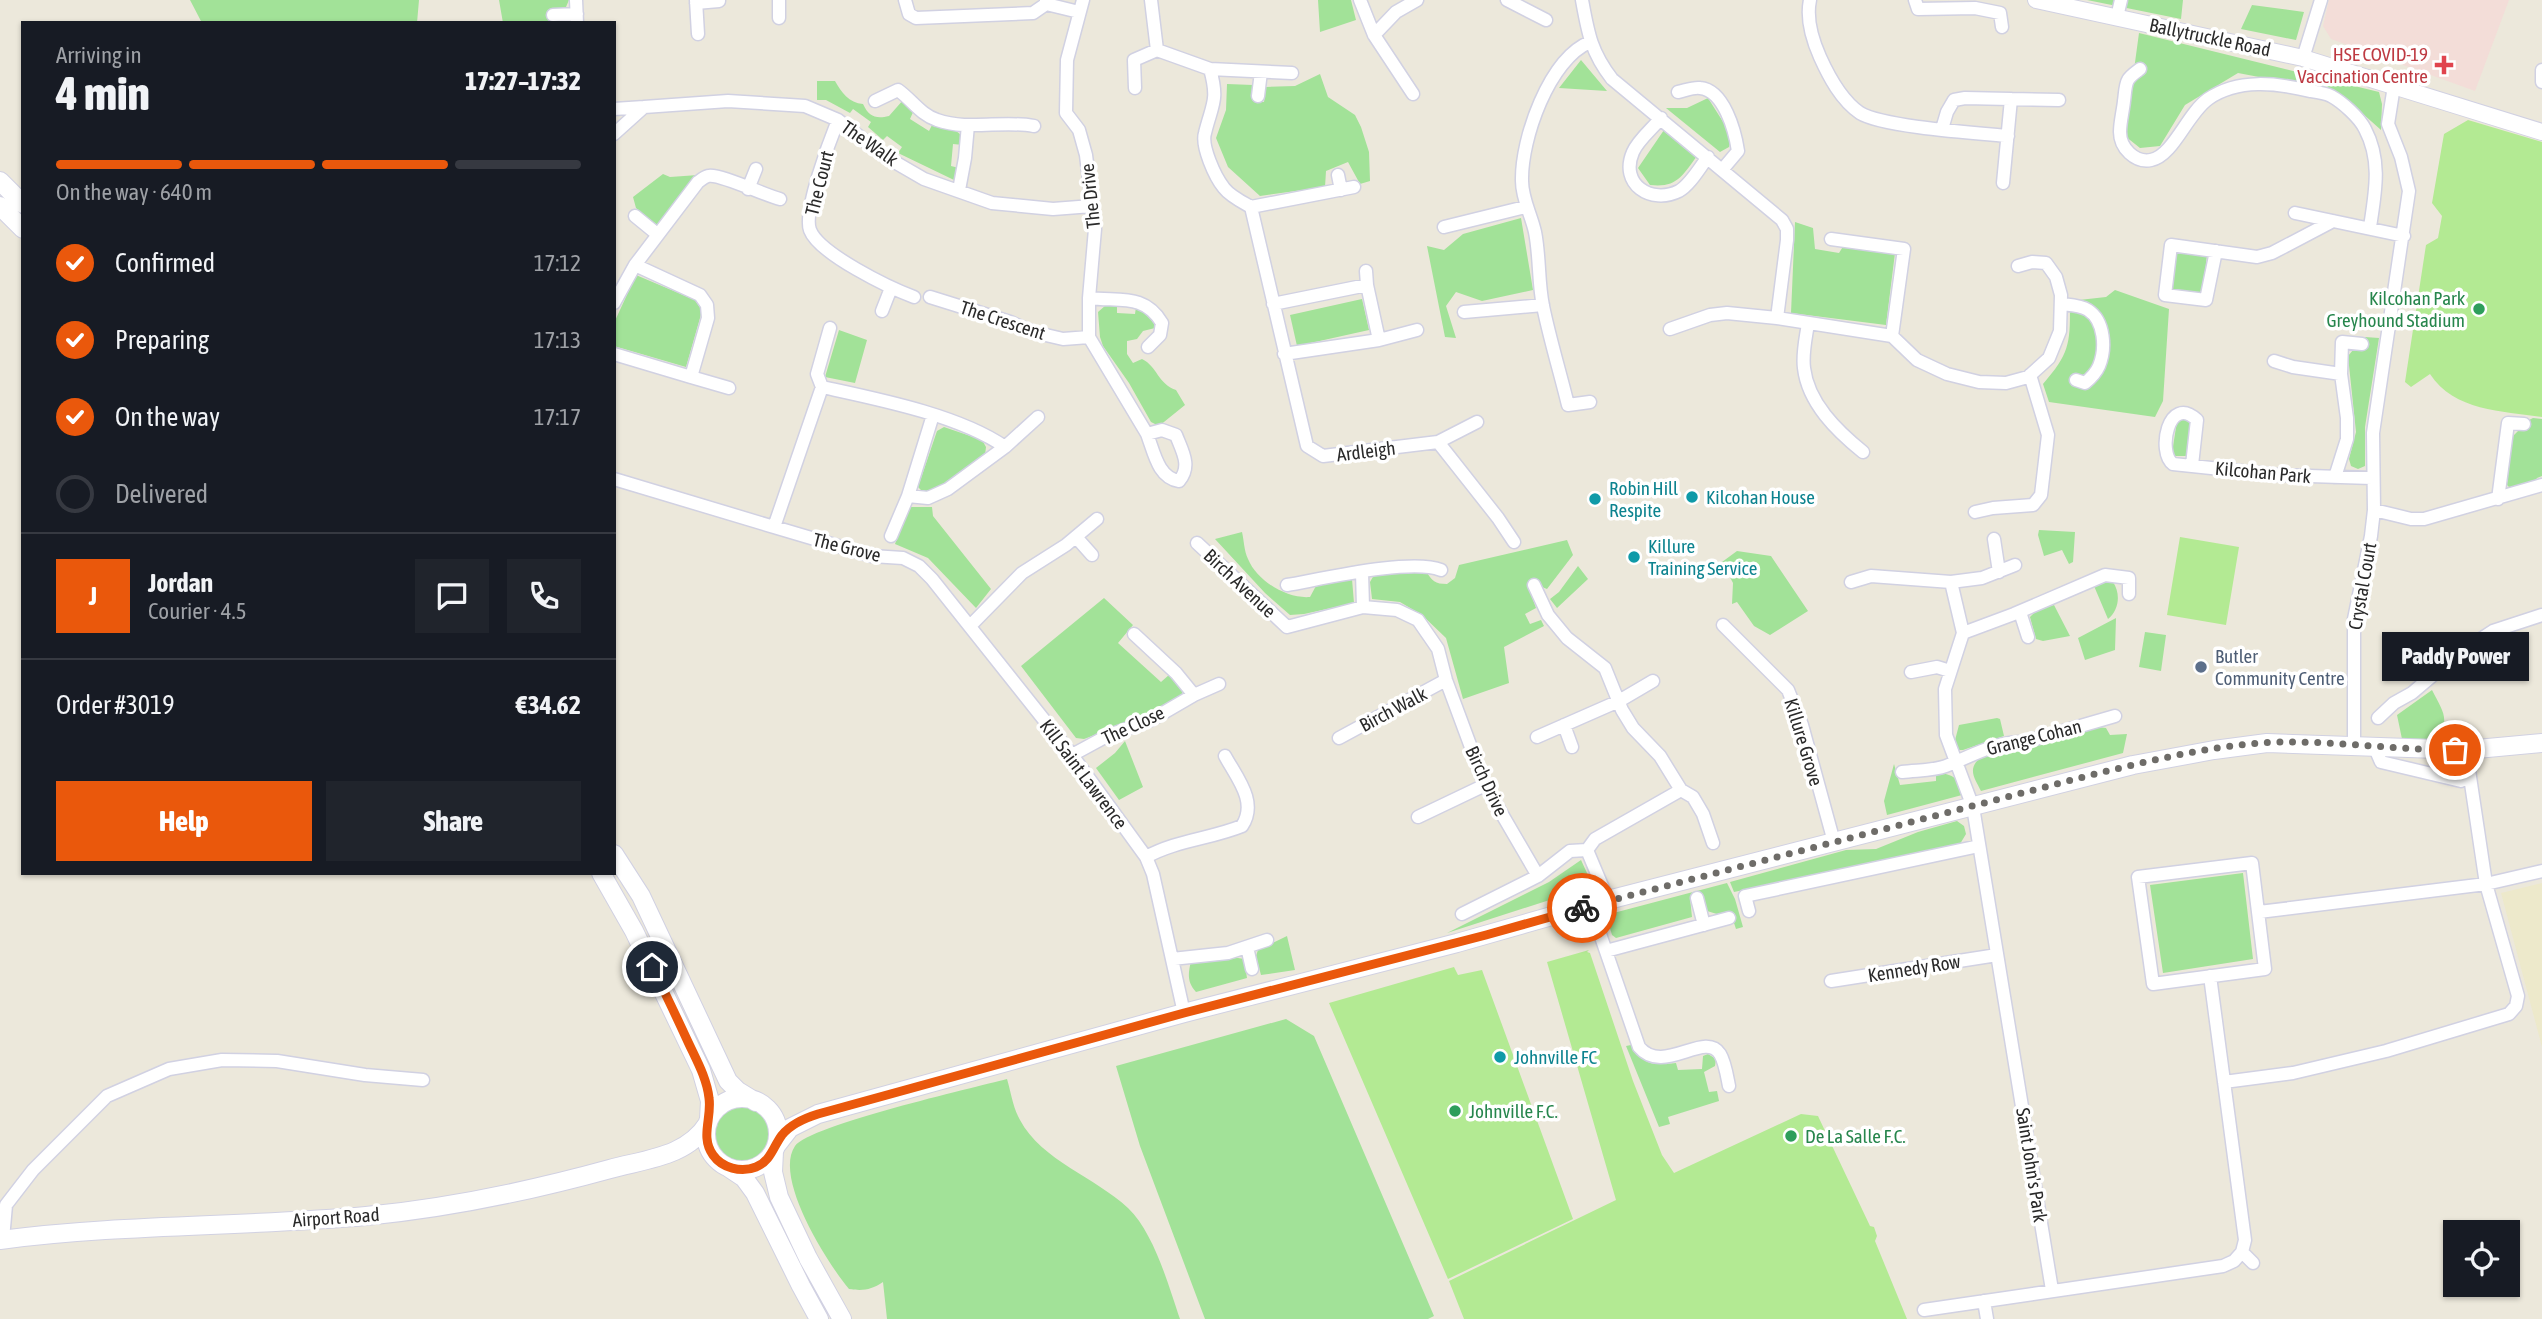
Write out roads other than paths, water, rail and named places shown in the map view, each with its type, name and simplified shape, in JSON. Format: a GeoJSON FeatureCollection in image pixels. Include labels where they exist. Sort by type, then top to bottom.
{"type":"FeatureCollection","features":[{"type":"Feature","properties":{"kind":"main road"},"geometry":{"type":"LineString","coordinates":[[0,181],[21,202]]}},
{"type":"Feature","properties":{"kind":"main road"},"geometry":{"type":"LineString","coordinates":[[0,206],[21,227]]}},
{"type":"Feature","properties":{"kind":"main road"},"geometry":{"type":"LineString","coordinates":[[724,1166],[746,1170],[756,1167],[775,1149],[790,1128],[818,1114],[1184,1013],[2095,774],[2214,750],[2289,742],[2466,750],[2542,743]]}},
{"type":"Feature","properties":{"kind":"main road"},"geometry":{"type":"LineString","coordinates":[[616,857],[641,897],[728,1081],[738,1091],[759,1103],[775,1122],[777,1133],[773,1172],[779,1197],[808,1258],[842,1319]]}},
{"type":"Feature","properties":{"kind":"main road"},"geometry":{"type":"LineString","coordinates":[[602,875],[640,942],[701,1070],[710,1101],[708,1146],[712,1154],[724,1166],[744,1178],[755,1193],[819,1319]]}},
{"type":"Feature","properties":{"kind":"main road"},"geometry":{"type":"LineString","coordinates":[[708,1121],[717,1108],[737,1098],[785,1113],[818,1114]]}},
{"type":"Feature","properties":{"kind":"main road","name":"Airport Road"},"geometry":{"type":"LineString","coordinates":[[2,1240],[111,1230],[314,1220],[397,1212],[518,1192],[665,1154],[691,1143],[700,1135],[708,1121]]}},
{"type":"Feature","properties":{"kind":"main road","name":"Airport Road"},"geometry":{"type":"LineString","coordinates":[[665,1154],[692,1154],[724,1166]]}},
{"type":"Feature","properties":{"kind":"street"},"geometry":{"type":"LineString","coordinates":[[553,15],[577,18],[576,0]]}},
{"type":"Feature","properties":{"kind":"street"},"geometry":{"type":"LineString","coordinates":[[779,0],[779,18]]}},
{"type":"Feature","properties":{"kind":"street"},"geometry":{"type":"LineString","coordinates":[[905,0],[909,14],[916,18],[1033,13],[1046,2],[1081,6]]}},
{"type":"Feature","properties":{"kind":"street"},"geometry":{"type":"LineString","coordinates":[[1151,0],[1157,50]]}},
{"type":"Feature","properties":{"kind":"street"},"geometry":{"type":"LineString","coordinates":[[1360,0],[1374,35],[1413,94]]}},
{"type":"Feature","properties":{"kind":"street"},"geometry":{"type":"LineString","coordinates":[[1374,35],[1396,12],[1417,0]]}},
{"type":"Feature","properties":{"kind":"street"},"geometry":{"type":"LineString","coordinates":[[1507,0],[1546,20]]}},
{"type":"Feature","properties":{"kind":"street"},"geometry":{"type":"LineString","coordinates":[[1582,0],[1590,42],[1598,61],[1612,79],[1782,220],[1787,229],[1777,318]]}},
{"type":"Feature","properties":{"kind":"street"},"geometry":{"type":"LineString","coordinates":[[1810,0],[1807,12],[1814,44],[1826,72],[1843,98],[1861,114],[1942,129],[2008,136]]}},
{"type":"Feature","properties":{"kind":"street"},"geometry":{"type":"LineString","coordinates":[[1914,0],[1918,9],[1975,8],[2000,13],[2002,27]]}},
{"type":"Feature","properties":{"kind":"street","name":"Ballytruckle Road"},"geometry":{"type":"LineString","coordinates":[[2036,0],[2303,58],[2542,132]]}},
{"type":"Feature","properties":{"kind":"street"},"geometry":{"type":"LineString","coordinates":[[2117,17],[2120,0]]}},
{"type":"Feature","properties":{"kind":"street"},"geometry":{"type":"LineString","coordinates":[[2303,58],[2320,0]]}},
{"type":"Feature","properties":{"kind":"street"},"geometry":{"type":"LineString","coordinates":[[698,34],[696,1],[719,1]]}},
{"type":"Feature","properties":{"kind":"street","name":"The Drive"},"geometry":{"type":"LineString","coordinates":[[1081,6],[1067,60],[1066,113],[1080,130],[1090,176],[1095,229],[1089,298],[1089,337]]}},
{"type":"Feature","properties":{"kind":"street"},"geometry":{"type":"LineString","coordinates":[[1590,42],[1572,52],[1564,62],[1536,115],[1526,148],[1522,180],[1525,207],[1534,230],[1543,305],[1568,405],[1590,402]]}},
{"type":"Feature","properties":{"kind":"street"},"geometry":{"type":"LineString","coordinates":[[1135,88],[1134,60],[1157,50],[1210,69],[1292,74]]}},
{"type":"Feature","properties":{"kind":"street"},"geometry":{"type":"LineString","coordinates":[[1210,69],[1216,90],[1210,121],[1204,135],[1207,156],[1224,189],[1251,207],[1347,189],[1338,175]]}},
{"type":"Feature","properties":{"kind":"street"},"geometry":{"type":"LineString","coordinates":[[2140,69],[2127,80],[2120,134],[2129,153],[2151,160],[2164,154],[2192,113],[2208,98],[2225,90],[2264,83],[2330,95],[2364,127],[2372,146],[2377,173],[2370,228]]}},
{"type":"Feature","properties":{"kind":"street"},"geometry":{"type":"LineString","coordinates":[[2542,70],[2542,82]]}},
{"type":"Feature","properties":{"kind":"street"},"geometry":{"type":"LineString","coordinates":[[1258,96],[1261,72]]}},
{"type":"Feature","properties":{"kind":"street","name":"Crystal Court"},"geometry":{"type":"LineString","coordinates":[[2354,746],[2354,620],[2374,510],[2373,433],[2409,191],[2402,157],[2388,124],[2394,86]]}},
{"type":"Feature","properties":{"kind":"street"},"geometry":{"type":"LineString","coordinates":[[1678,92],[1699,88],[1713,93],[1724,108],[1735,129],[1738,150],[1722,170]]}},
{"type":"Feature","properties":{"kind":"street"},"geometry":{"type":"LineString","coordinates":[[875,101],[898,90],[938,121],[968,125],[1016,122],[1034,126]]}},
{"type":"Feature","properties":{"kind":"street"},"geometry":{"type":"LineString","coordinates":[[2003,183],[2011,99]]}},
{"type":"Feature","properties":{"kind":"street"},"geometry":{"type":"LineString","coordinates":[[1942,129],[1954,100],[2059,100]]}},
{"type":"Feature","properties":{"kind":"street","name":"The Walk"},"geometry":{"type":"LineString","coordinates":[[616,109],[728,101],[805,106],[838,120],[886,157],[924,179],[992,203],[1052,209],[1092,206]]}},
{"type":"Feature","properties":{"kind":"street"},"geometry":{"type":"LineString","coordinates":[[616,132],[644,107]]}},
{"type":"Feature","properties":{"kind":"street"},"geometry":{"type":"LineString","coordinates":[[1661,118],[1634,149],[1628,166],[1633,184],[1645,192],[1664,196],[1682,190],[1708,157]]}},
{"type":"Feature","properties":{"kind":"street","name":"The Court"},"geometry":{"type":"LineString","coordinates":[[838,120],[825,152],[808,221],[810,233],[845,263],[914,297]]}},
{"type":"Feature","properties":{"kind":"street"},"geometry":{"type":"LineString","coordinates":[[959,190],[968,125]]}},
{"type":"Feature","properties":{"kind":"street"},"geometry":{"type":"LineString","coordinates":[[748,188],[756,169]]}},
{"type":"Feature","properties":{"kind":"street"},"geometry":{"type":"LineString","coordinates":[[616,299],[657,233],[698,182],[708,176],[721,177],[780,199]]}},
{"type":"Feature","properties":{"kind":"street","name":"Ardleigh"},"geometry":{"type":"LineString","coordinates":[[1251,207],[1307,446],[1323,456],[1438,442],[1477,422]]}},
{"type":"Feature","properties":{"kind":"street"},"geometry":{"type":"LineString","coordinates":[[1444,228],[1525,207]]}},
{"type":"Feature","properties":{"kind":"street"},"geometry":{"type":"LineString","coordinates":[[2295,214],[2404,236]]}},
{"type":"Feature","properties":{"kind":"street"},"geometry":{"type":"LineString","coordinates":[[635,216],[657,233]]}},
{"type":"Feature","properties":{"kind":"street"},"geometry":{"type":"LineString","coordinates":[[2216,251],[2206,300],[2165,295],[2171,245],[2216,251],[2257,257],[2273,253],[2333,221]]}},
{"type":"Feature","properties":{"kind":"street"},"geometry":{"type":"LineString","coordinates":[[1830,239],[1904,249],[1892,336]]}},
{"type":"Feature","properties":{"kind":"street"},"geometry":{"type":"LineString","coordinates":[[1670,329],[1710,315],[1727,313],[1892,336],[1917,360],[1947,374],[1979,382],[2006,383],[2030,375],[2049,358],[2060,331],[2061,304],[2056,276],[2046,263],[2032,262],[2018,266]]}},
{"type":"Feature","properties":{"kind":"street"},"geometry":{"type":"LineString","coordinates":[[635,265],[700,295],[708,305],[708,318],[691,377]]}},
{"type":"Feature","properties":{"kind":"street"},"geometry":{"type":"LineString","coordinates":[[1366,271],[1379,340]]}},
{"type":"Feature","properties":{"kind":"street"},"geometry":{"type":"LineString","coordinates":[[1273,304],[1367,285]]}},
{"type":"Feature","properties":{"kind":"street"},"geometry":{"type":"LineString","coordinates":[[882,311],[891,288]]}},
{"type":"Feature","properties":{"kind":"street","name":"The Crescent"},"geometry":{"type":"LineString","coordinates":[[930,297],[1033,332],[1063,339],[1089,337]]}},
{"type":"Feature","properties":{"kind":"street"},"geometry":{"type":"LineString","coordinates":[[1089,298],[1111,301],[1139,300],[1155,311],[1162,323],[1160,335],[1148,347]]}},
{"type":"Feature","properties":{"kind":"street"},"geometry":{"type":"LineString","coordinates":[[2061,304],[2088,310],[2101,328],[2100,365],[2085,383],[2076,380]]}},
{"type":"Feature","properties":{"kind":"street"},"geometry":{"type":"LineString","coordinates":[[1464,312],[1543,305]]}},
{"type":"Feature","properties":{"kind":"street"},"geometry":{"type":"LineString","coordinates":[[1808,323],[1803,365],[1814,397],[1837,430],[1863,452]]}},
{"type":"Feature","properties":{"kind":"street"},"geometry":{"type":"LineString","coordinates":[[774,527],[822,387],[817,374],[830,328]]}},
{"type":"Feature","properties":{"kind":"street"},"geometry":{"type":"LineString","coordinates":[[1284,354],[1379,340],[1417,330]]}},
{"type":"Feature","properties":{"kind":"street"},"geometry":{"type":"LineString","coordinates":[[1089,337],[1147,434]]}},
{"type":"Feature","properties":{"kind":"street","name":"Kilcohan Park"},"geometry":{"type":"LineString","coordinates":[[2336,477],[2347,439],[2341,374],[2342,342],[2362,344]]}},
{"type":"Feature","properties":{"kind":"street"},"geometry":{"type":"LineString","coordinates":[[616,355],[729,388]]}},
{"type":"Feature","properties":{"kind":"street"},"geometry":{"type":"LineString","coordinates":[[2274,361],[2293,368],[2341,374]]}},
{"type":"Feature","properties":{"kind":"street"},"geometry":{"type":"LineString","coordinates":[[1975,512],[2033,505],[2041,495],[2048,435],[2030,375]]}},
{"type":"Feature","properties":{"kind":"street"},"geometry":{"type":"LineString","coordinates":[[822,387],[887,401],[933,415],[990,437],[1005,447]]}},
{"type":"Feature","properties":{"kind":"street","name":"The Grove"},"geometry":{"type":"LineString","coordinates":[[891,536],[908,496],[933,415]]}},
{"type":"Feature","properties":{"kind":"street"},"geometry":{"type":"LineString","coordinates":[[908,496],[928,498],[948,489],[1005,447],[1038,417]]}},
{"type":"Feature","properties":{"kind":"street"},"geometry":{"type":"LineString","coordinates":[[2498,499],[2508,423],[2524,425]]}},
{"type":"Feature","properties":{"kind":"street"},"geometry":{"type":"LineString","coordinates":[[1438,442],[1514,542]]}},
{"type":"Feature","properties":{"kind":"street","name":"Kilcohan Park"},"geometry":{"type":"LineString","coordinates":[[2192,465],[2278,475],[2372,478]]}},
{"type":"Feature","properties":{"kind":"street","name":"The Grove"},"geometry":{"type":"LineString","coordinates":[[616,480],[872,556],[903,558],[919,566]]}},
{"type":"Feature","properties":{"kind":"street"},"geometry":{"type":"LineString","coordinates":[[2374,510],[2411,519],[2424,519],[2542,485]]}},
{"type":"Feature","properties":{"kind":"street"},"geometry":{"type":"LineString","coordinates":[[971,625],[1022,573],[1076,537],[1097,519]]}},
{"type":"Feature","properties":{"kind":"street"},"geometry":{"type":"LineString","coordinates":[[1076,537],[1092,555]]}},
{"type":"Feature","properties":{"kind":"street"},"geometry":{"type":"LineString","coordinates":[[1994,539],[1999,572]]}},
{"type":"Feature","properties":{"kind":"street","name":"Birch Avenue"},"geometry":{"type":"LineString","coordinates":[[1197,543],[1287,628],[1363,607],[1397,610],[1418,620],[1438,649],[1446,680]]}},
{"type":"Feature","properties":{"kind":"street"},"geometry":{"type":"LineString","coordinates":[[1287,586],[1362,572],[1428,565],[1441,570]]}},
{"type":"Feature","properties":{"kind":"street"},"geometry":{"type":"LineString","coordinates":[[1851,582],[1871,576],[1951,582],[1982,578],[2015,565]]}},
{"type":"Feature","properties":{"kind":"street","name":"Kill Saint Lawrence"},"geometry":{"type":"LineString","coordinates":[[919,566],[971,625],[1072,755],[1146,857],[1153,873],[1184,1013]]}},
{"type":"Feature","properties":{"kind":"street"},"geometry":{"type":"LineString","coordinates":[[1362,572],[1363,607]]}},
{"type":"Feature","properties":{"kind":"street"},"geometry":{"type":"LineString","coordinates":[[1963,633],[2020,612],[2105,575],[2129,579],[2129,594]]}},
{"type":"Feature","properties":{"kind":"street"},"geometry":{"type":"LineString","coordinates":[[1951,582],[1963,633],[1945,689],[1946,735],[1973,807]]}},
{"type":"Feature","properties":{"kind":"street"},"geometry":{"type":"LineString","coordinates":[[1534,585],[1548,615],[1567,638],[1605,668],[1633,728],[1660,757],[1681,790],[1692,797],[1703,814],[1713,843]]}},
{"type":"Feature","properties":{"kind":"street"},"geometry":{"type":"LineString","coordinates":[[2020,612],[2028,637]]}},
{"type":"Feature","properties":{"kind":"street"},"geometry":{"type":"LineString","coordinates":[[2378,718],[2393,703],[2412,693],[2459,653],[2493,631],[2542,615]]}},
{"type":"Feature","properties":{"kind":"street","name":"Killure Grove"},"geometry":{"type":"LineString","coordinates":[[1723,625],[1788,690],[1802,725],[1833,842]]}},
{"type":"Feature","properties":{"kind":"street"},"geometry":{"type":"LineString","coordinates":[[1134,634],[1176,673],[1194,695]]}},
{"type":"Feature","properties":{"kind":"street"},"geometry":{"type":"LineString","coordinates":[[1911,672],[1937,667],[1951,671]]}},
{"type":"Feature","properties":{"kind":"street","name":"Birch Walk"},"geometry":{"type":"LineString","coordinates":[[1339,738],[1446,680]]}},
{"type":"Feature","properties":{"kind":"street","name":"Birch Drive"},"geometry":{"type":"LineString","coordinates":[[1446,680],[1485,785],[1538,876]]}},
{"type":"Feature","properties":{"kind":"street"},"geometry":{"type":"LineString","coordinates":[[1536,737],[1619,701],[1653,681]]}},
{"type":"Feature","properties":{"kind":"street","name":"The Close"},"geometry":{"type":"LineString","coordinates":[[1072,755],[1107,736],[1151,720],[1219,684]]}},
{"type":"Feature","properties":{"kind":"street","name":"Grange Cohan"},"geometry":{"type":"LineString","coordinates":[[1902,772],[1944,767],[2010,741],[2025,742],[2116,716]]}},
{"type":"Feature","properties":{"kind":"street"},"geometry":{"type":"LineString","coordinates":[[1564,725],[1572,747]]}},
{"type":"Feature","properties":{"kind":"street"},"geometry":{"type":"LineString","coordinates":[[2374,746],[2381,762],[2461,781]]}},
{"type":"Feature","properties":{"kind":"street"},"geometry":{"type":"LineString","coordinates":[[2224,1082],[2293,1073],[2386,1051],[2509,1014],[2516,1006],[2518,996],[2486,884],[2466,750]]}},
{"type":"Feature","properties":{"kind":"street"},"geometry":{"type":"LineString","coordinates":[[1146,857],[1190,839],[1227,832],[1242,826],[1249,811],[1247,795],[1225,756]]}},
{"type":"Feature","properties":{"kind":"street"},"geometry":{"type":"LineString","coordinates":[[1418,817],[1485,785]]}},
{"type":"Feature","properties":{"kind":"street"},"geometry":{"type":"LineString","coordinates":[[1681,790],[1595,839],[1587,850],[1606,951],[1639,1047],[1646,1055],[1654,1058],[1664,1058],[1705,1046],[1715,1048],[1721,1055],[1729,1086]]}},
{"type":"Feature","properties":{"kind":"street","name":"Saint John's Park"},"geometry":{"type":"LineString","coordinates":[[1973,807],[2052,1290]]}},
{"type":"Feature","properties":{"kind":"street"},"geometry":{"type":"LineString","coordinates":[[1749,911],[1745,896],[1979,846]]}},
{"type":"Feature","properties":{"kind":"street"},"geometry":{"type":"LineString","coordinates":[[1462,914],[1538,876],[1570,851],[1587,850]]}},
{"type":"Feature","properties":{"kind":"street"},"geometry":{"type":"LineString","coordinates":[[2252,863],[2265,969],[2210,976],[2153,984],[2138,877],[2252,863]]}},
{"type":"Feature","properties":{"kind":"street"},"geometry":{"type":"LineString","coordinates":[[2259,912],[2486,884],[2542,871]]}},
{"type":"Feature","properties":{"kind":"street"},"geometry":{"type":"LineString","coordinates":[[1697,898],[1704,925]]}},
{"type":"Feature","properties":{"kind":"street"},"geometry":{"type":"LineString","coordinates":[[1606,951],[1729,918]]}},
{"type":"Feature","properties":{"kind":"street"},"geometry":{"type":"LineString","coordinates":[[1172,959],[1221,955],[1267,940]]}},
{"type":"Feature","properties":{"kind":"street"},"geometry":{"type":"LineString","coordinates":[[1247,947],[1251,969]]}},
{"type":"Feature","properties":{"kind":"street","name":"Kennedy Row"},"geometry":{"type":"LineString","coordinates":[[1831,981],[1997,955]]}},
{"type":"Feature","properties":{"kind":"street"},"geometry":{"type":"LineString","coordinates":[[1924,1310],[2224,1266],[2234,1261],[2242,1252],[2245,1240],[2210,976]]}},
{"type":"Feature","properties":{"kind":"street"},"geometry":{"type":"LineString","coordinates":[[2,1240],[6,1205],[33,1170],[107,1096],[169,1069],[222,1060],[277,1061],[365,1075],[423,1080]]}},
{"type":"Feature","properties":{"kind":"street"},"geometry":{"type":"LineString","coordinates":[[2242,1252],[2253,1263]]}},
{"type":"Feature","properties":{"kind":"street"},"geometry":{"type":"LineString","coordinates":[[1984,1301],[1987,1319]]}},
{"type":"Feature","properties":{"kind":"place","name":"HSE COVID-19 Vaccination Centre"},"geometry":{"type":"Point","coordinates":[2444,65]}},
{"type":"Feature","properties":{"kind":"place","name":"Kilcohan Park Greyhound Stadium"},"geometry":{"type":"Point","coordinates":[2479,309]}},
{"type":"Feature","properties":{"kind":"place","name":"Kilcohan House"},"geometry":{"type":"Point","coordinates":[1692,497]}},
{"type":"Feature","properties":{"kind":"place","name":"Robin Hill Respite"},"geometry":{"type":"Point","coordinates":[1595,499]}},
{"type":"Feature","properties":{"kind":"place","name":"Killure Training Service"},"geometry":{"type":"Point","coordinates":[1634,557]}},
{"type":"Feature","properties":{"kind":"place","name":"Butler Community Centre"},"geometry":{"type":"Point","coordinates":[2201,667]}},
{"type":"Feature","properties":{"kind":"place","name":"Paddy Power"},"geometry":{"type":"Point","coordinates":[2455,750]}},
{"type":"Feature","properties":{"kind":"place","name":"Johnville FC"},"geometry":{"type":"Point","coordinates":[1500,1057]}},
{"type":"Feature","properties":{"kind":"place","name":"Johnville F.C."},"geometry":{"type":"Point","coordinates":[1455,1111]}},
{"type":"Feature","properties":{"kind":"place","name":"De La Salle F.C."},"geometry":{"type":"Point","coordinates":[1791,1136]}}]}
